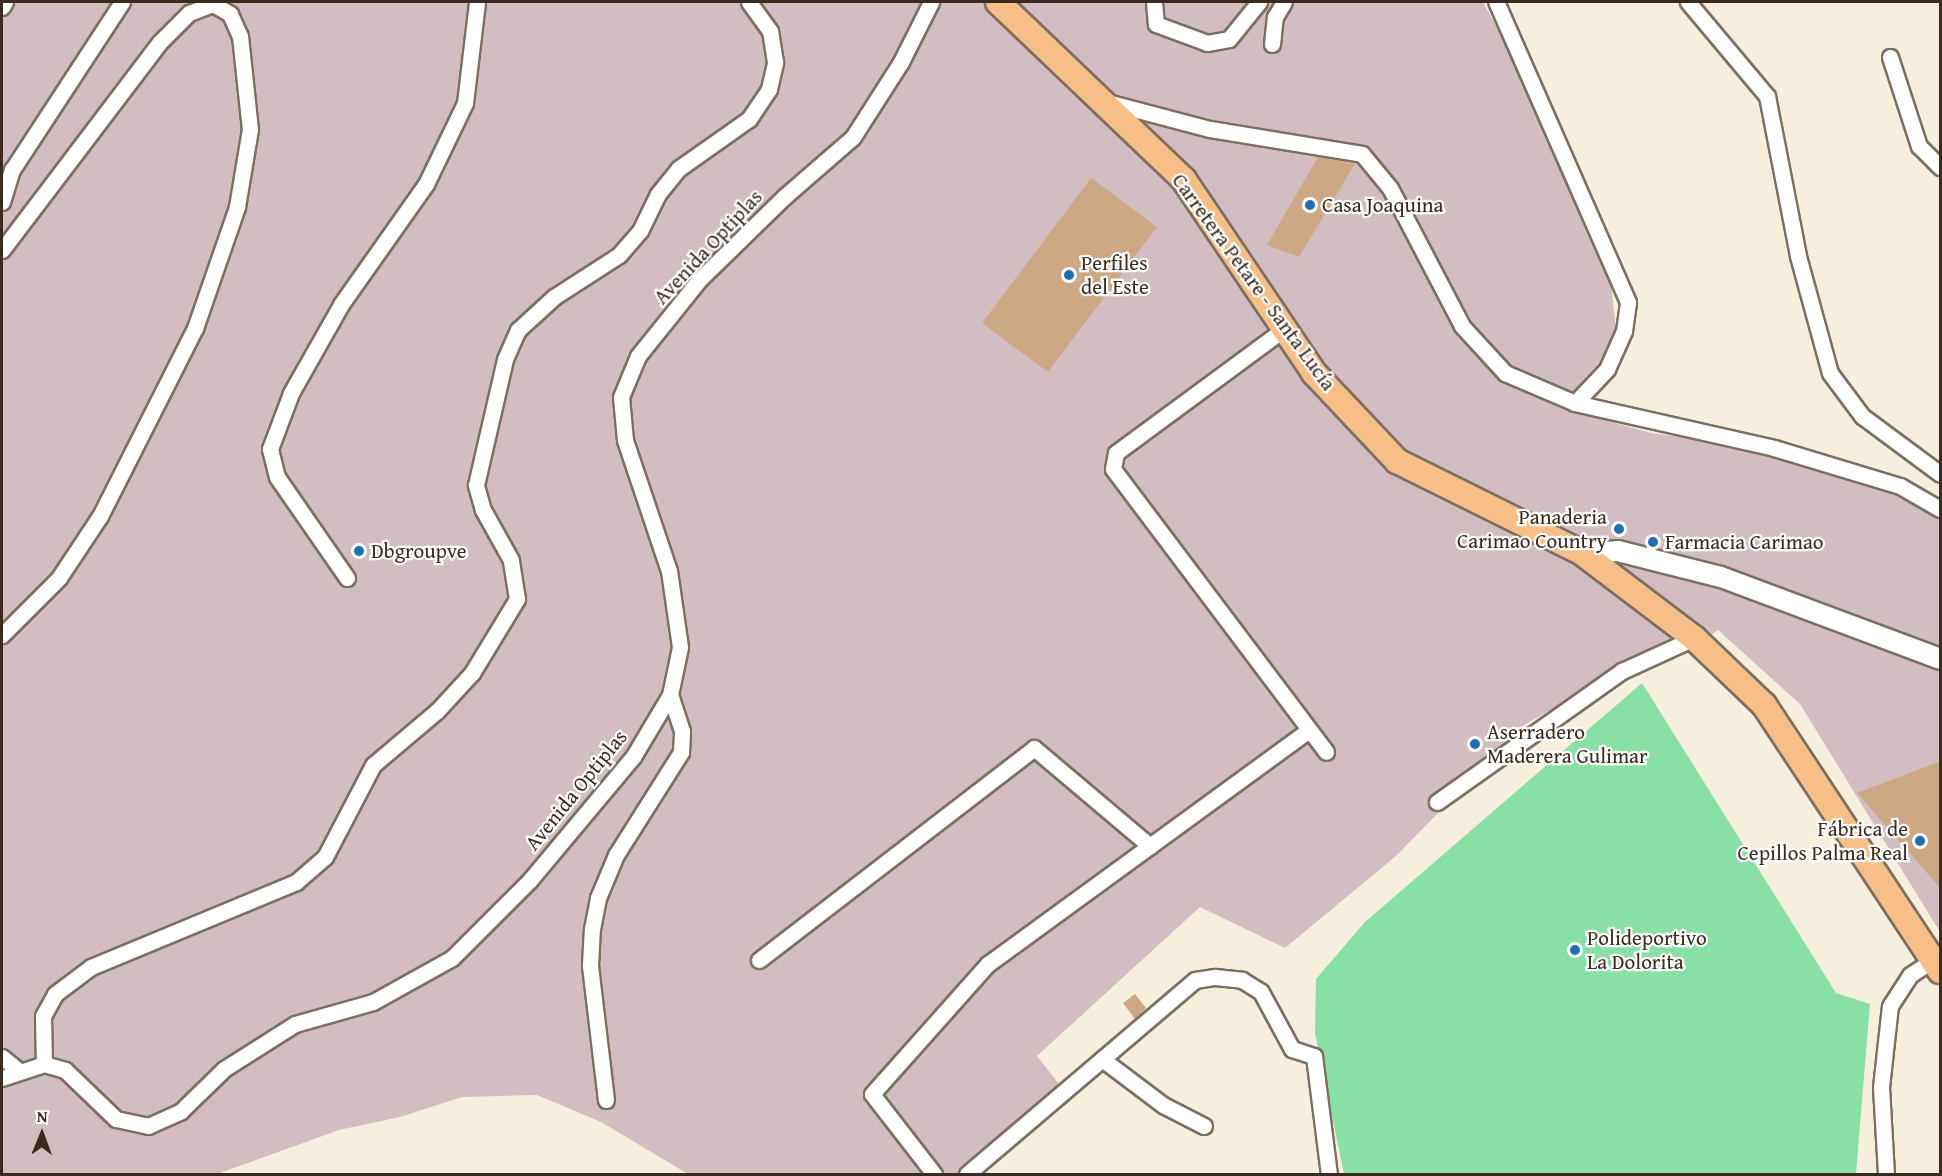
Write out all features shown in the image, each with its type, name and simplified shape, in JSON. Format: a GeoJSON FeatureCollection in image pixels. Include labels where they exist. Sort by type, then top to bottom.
{"type":"FeatureCollection","features":[{"type":"Feature","properties":{"kind":"main road","name":"Carretera Petare - Santa Lucía"},"geometry":{"type":"LineString","coordinates":[[998,2],[1184,180],[1314,373],[1396,461],[1582,553],[1694,638],[1764,705],[1937,965]]}},
{"type":"Feature","properties":{"kind":"street"},"geometry":{"type":"LineString","coordinates":[[2,7],[5,2]]}},
{"type":"Feature","properties":{"kind":"street"},"geometry":{"type":"LineString","coordinates":[[2,201],[12,171],[122,2]]}},
{"type":"Feature","properties":{"kind":"street"},"geometry":{"type":"LineString","coordinates":[[347,578],[278,477],[270,450],[291,393],[325,333],[426,184],[465,104],[477,2]]}},
{"type":"Feature","properties":{"kind":"street"},"geometry":{"type":"LineString","coordinates":[[2,1078],[18,1070],[44,1064],[44,1016],[55,994],[91,967],[296,882],[325,857],[373,765],[408,738],[472,673],[517,599],[511,560],[483,510],[476,485],[505,359],[518,330],[554,297],[619,255],[639,231],[658,194],[678,169],[748,119],[769,89],[775,62],[770,31],[749,2]]}},
{"type":"Feature","properties":{"kind":"street","name":"Avenida Optiplas"},"geometry":{"type":"LineString","coordinates":[[44,1064],[65,1070],[116,1119],[148,1126],[181,1111],[224,1069],[295,1024],[373,1002],[452,958],[530,880],[633,758],[670,695],[680,647],[669,570],[625,440],[621,397],[639,356],[699,280],[784,197],[853,137],[901,62],[931,2]]}},
{"type":"Feature","properties":{"kind":"street"},"geometry":{"type":"LineString","coordinates":[[1154,2],[1156,24],[1207,43],[1229,39],[1259,2]]}},
{"type":"Feature","properties":{"kind":"street"},"geometry":{"type":"LineString","coordinates":[[1272,44],[1275,17],[1284,2]]}},
{"type":"Feature","properties":{"kind":"street"},"geometry":{"type":"LineString","coordinates":[[1496,2],[1628,302],[1624,331],[1607,369],[1575,403]]}},
{"type":"Feature","properties":{"kind":"street"},"geometry":{"type":"LineString","coordinates":[[1688,2],[1767,96],[1798,256],[1830,373],[1862,416],[1941,474]]}},
{"type":"Feature","properties":{"kind":"street"},"geometry":{"type":"LineString","coordinates":[[2,250],[159,42],[189,13],[213,4],[230,14],[240,36],[249,129],[237,207],[195,328],[100,516],[59,578],[2,635]]}},
{"type":"Feature","properties":{"kind":"street"},"geometry":{"type":"LineString","coordinates":[[1890,57],[1919,146],[1941,167]]}},
{"type":"Feature","properties":{"kind":"street"},"geometry":{"type":"LineString","coordinates":[[1101,100],[1210,129],[1362,154],[1390,188],[1462,327],[1505,373],[1575,403],[1774,448],[1900,486],[1941,509]]}},
{"type":"Feature","properties":{"kind":"street"},"geometry":{"type":"LineString","coordinates":[[1284,329],[1116,453],[1113,469],[1326,752]]}},
{"type":"Feature","properties":{"kind":"street"},"geometry":{"type":"LineString","coordinates":[[1582,553],[1618,551],[1721,577],[1941,659]]}},
{"type":"Feature","properties":{"kind":"street"},"geometry":{"type":"LineString","coordinates":[[1437,802],[1622,671],[1694,638]]}},
{"type":"Feature","properties":{"kind":"street"},"geometry":{"type":"LineString","coordinates":[[606,1100],[590,965],[591,929],[598,898],[616,855],[681,752],[682,731],[670,695]]}},
{"type":"Feature","properties":{"kind":"street"},"geometry":{"type":"LineString","coordinates":[[934,1174],[872,1094],[988,964],[1309,730]]}},
{"type":"Feature","properties":{"kind":"street"},"geometry":{"type":"LineString","coordinates":[[759,960],[1034,748],[1150,846]]}},
{"type":"Feature","properties":{"kind":"street"},"geometry":{"type":"LineString","coordinates":[[1886,1174],[1881,1087],[1890,1006],[1910,975],[1937,965]]}},
{"type":"Feature","properties":{"kind":"street"},"geometry":{"type":"LineString","coordinates":[[967,1174],[1195,980],[1215,977],[1242,980],[1261,992],[1292,1049],[1314,1056],[1329,1174]]}},
{"type":"Feature","properties":{"kind":"street"},"geometry":{"type":"LineString","coordinates":[[2,1057],[18,1070]]}},
{"type":"Feature","properties":{"kind":"street"},"geometry":{"type":"LineString","coordinates":[[1102,1059],[1163,1105],[1204,1126]]}},
{"type":"Feature","properties":{"kind":"shaded area"},"geometry":{"type":"Polygon","coordinates":[[[2,2],[1483,2],[1515,61],[1611,282],[1616,332],[1601,361],[1576,388],[1572,411],[1651,433],[1829,457],[1866,467],[1919,491],[1940,507],[1940,932],[1800,704],[1718,630],[1691,649],[1634,662],[1524,725],[1396,856],[1285,948],[1200,907],[1037,1056],[1063,1089],[976,1174],[688,1174],[601,1122],[537,1095],[462,1097],[400,1117],[339,1130],[217,1174],[2,1174],[2,2]]]}},
{"type":"Feature","properties":{"kind":"green space","name":"Polideportivo La Dolorita"},"geometry":{"type":"Polygon","coordinates":[[[1642,683],[1836,993],[1870,1004],[1856,1174],[1344,1174],[1315,1033],[1316,979],[1365,922],[1642,683]]]}},
{"type":"Feature","properties":{"kind":"building","name":"Casa Joaquina"},"geometry":{"type":"Polygon","coordinates":[[[1318,157],[1355,164],[1299,257],[1267,245],[1318,157]]]}},
{"type":"Feature","properties":{"kind":"building","name":"Perfiles del Este"},"geometry":{"type":"Polygon","coordinates":[[[1091,178],[1157,227],[1048,372],[982,323],[1091,178]]]}},
{"type":"Feature","properties":{"kind":"building","name":"Fábrica de Cepillos Palma Real"},"geometry":{"type":"Polygon","coordinates":[[[1941,761],[1941,889],[1857,793],[1941,761]]]}},
{"type":"Feature","properties":{"kind":"building"},"geometry":{"type":"Polygon","coordinates":[[[1135,994],[1146,1008],[1135,1019],[1123,1003],[1135,994]]]}},
{"type":"Feature","properties":{"kind":"place","name":"Casa Joaquina"},"geometry":{"type":"Point","coordinates":[1310,205]}},
{"type":"Feature","properties":{"kind":"place","name":"Perfiles del Este"},"geometry":{"type":"Point","coordinates":[1069,275]}},
{"type":"Feature","properties":{"kind":"place","name":"Panaderia Carimao Country"},"geometry":{"type":"Point","coordinates":[1619,529]}},
{"type":"Feature","properties":{"kind":"place","name":"Farmacia Carimao"},"geometry":{"type":"Point","coordinates":[1653,542]}},
{"type":"Feature","properties":{"kind":"place","name":"Dbgroupve"},"geometry":{"type":"Point","coordinates":[359,551]}},
{"type":"Feature","properties":{"kind":"place","name":"Aserradero Maderera Gulimar"},"geometry":{"type":"Point","coordinates":[1475,744]}},
{"type":"Feature","properties":{"kind":"place","name":"Fábrica de Cepillos Palma Real"},"geometry":{"type":"Point","coordinates":[1920,841]}},
{"type":"Feature","properties":{"kind":"place","name":"Polideportivo La Dolorita"},"geometry":{"type":"Point","coordinates":[1575,950]}}]}
